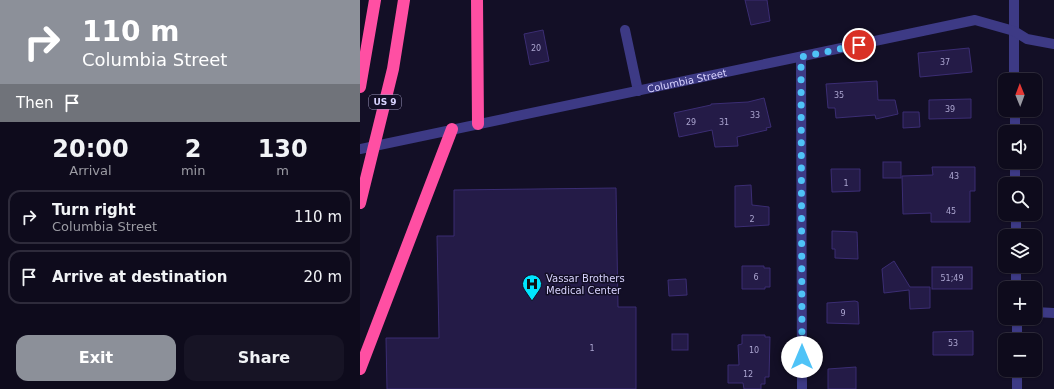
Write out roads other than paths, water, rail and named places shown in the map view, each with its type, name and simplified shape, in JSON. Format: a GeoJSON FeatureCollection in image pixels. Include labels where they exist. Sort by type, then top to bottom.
{"type":"FeatureCollection","features":[{"type":"Feature","properties":{"kind":"highway","name":"US 9"},"geometry":{"type":"LineString","coordinates":[[360,87],[375,0]]}},
{"type":"Feature","properties":{"kind":"highway","name":"US 9"},"geometry":{"type":"LineString","coordinates":[[360,203],[391,75],[404,0]]}},
{"type":"Feature","properties":{"kind":"highway"},"geometry":{"type":"LineString","coordinates":[[477,0],[478,124]]}},
{"type":"Feature","properties":{"kind":"highway"},"geometry":{"type":"LineString","coordinates":[[360,369],[452,129]]}},
{"type":"Feature","properties":{"kind":"street"},"geometry":{"type":"LineString","coordinates":[[1014,0],[1014,73]]}},
{"type":"Feature","properties":{"kind":"street","name":"Columbia Street"},"geometry":{"type":"LineString","coordinates":[[360,149],[975,20],[1014,31],[1027,38],[1054,44]]}},
{"type":"Feature","properties":{"kind":"street"},"geometry":{"type":"LineString","coordinates":[[625,30],[638,90]]}},
{"type":"Feature","properties":{"kind":"street"},"geometry":{"type":"LineString","coordinates":[[801,57],[802,389]]}},
{"type":"Feature","properties":{"kind":"street"},"geometry":{"type":"LineString","coordinates":[[1042,312],[1054,313]]}},
{"type":"Feature","properties":{"kind":"street"},"geometry":{"type":"LineString","coordinates":[[1017,377],[1017,389]]}},
{"type":"Feature","properties":{"kind":"place","name":"Vassar Brothers Medical Center"},"geometry":{"type":"Point","coordinates":[532,301]}}]}
